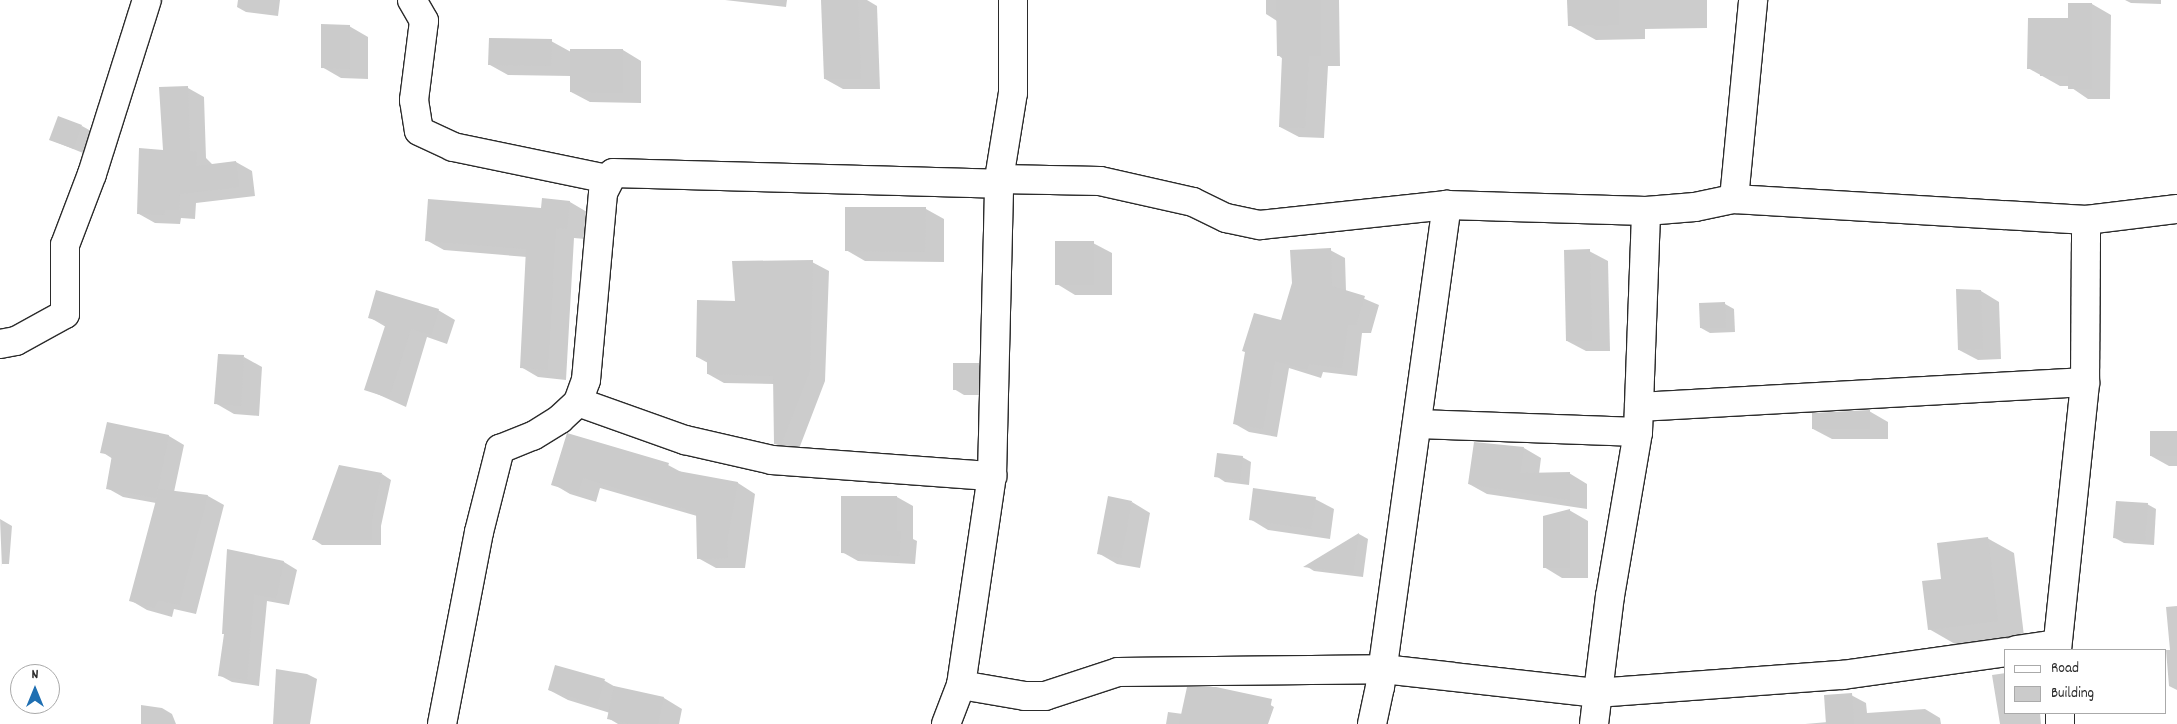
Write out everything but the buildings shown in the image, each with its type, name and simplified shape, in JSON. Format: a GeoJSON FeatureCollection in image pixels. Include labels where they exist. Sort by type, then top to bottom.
{"type":"FeatureCollection","features":[{"type":"Feature","properties":{"kind":"street"},"geometry":{"type":"LineString","coordinates":[[0,344],[16,341],[65,314],[65,245],[92,174],[147,0]]}},
{"type":"Feature","properties":{"kind":"street"},"geometry":{"type":"LineString","coordinates":[[412,0],[424,21],[414,100],[419,131],[453,147],[608,179]]}},
{"type":"Feature","properties":{"kind":"street"},"geometry":{"type":"LineString","coordinates":[[946,724],[961,685],[992,476],[999,179],[1013,93],[1014,0]]}},
{"type":"Feature","properties":{"kind":"street"},"geometry":{"type":"LineString","coordinates":[[1734,199],[1753,0]]}},
{"type":"Feature","properties":{"kind":"street"},"geometry":{"type":"LineString","coordinates":[[442,724],[479,532],[500,449],[533,436],[560,419],[578,402],[586,380],[603,193],[608,179],[613,173],[998,184],[999,179]]}},
{"type":"Feature","properties":{"kind":"street"},"geometry":{"type":"LineString","coordinates":[[999,179],[1100,181],[1193,202],[1226,218],[1260,225],[1447,205],[1646,211],[1695,207],[1734,199],[2086,220],[2177,209]]}},
{"type":"Feature","properties":{"kind":"street"},"geometry":{"type":"LineString","coordinates":[[1372,724],[1383,669],[1447,205]]}},
{"type":"Feature","properties":{"kind":"street"},"geometry":{"type":"LineString","coordinates":[[1594,724],[1596,693],[1638,420],[1646,211]]}},
{"type":"Feature","properties":{"kind":"street"},"geometry":{"type":"LineString","coordinates":[[2030,649],[2057,647],[2085,382],[2086,220]]}},
{"type":"Feature","properties":{"kind":"street"},"geometry":{"type":"LineString","coordinates":[[1418,424],[1638,420],[2085,382]]}},
{"type":"Feature","properties":{"kind":"street"},"geometry":{"type":"LineString","coordinates":[[578,402],[685,440],[772,460],[992,476]]}},
{"type":"Feature","properties":{"kind":"street"},"geometry":{"type":"LineString","coordinates":[[961,685],[1045,696],[1118,672],[1383,669],[1596,693],[1843,675],[2004,652]]}}]}
